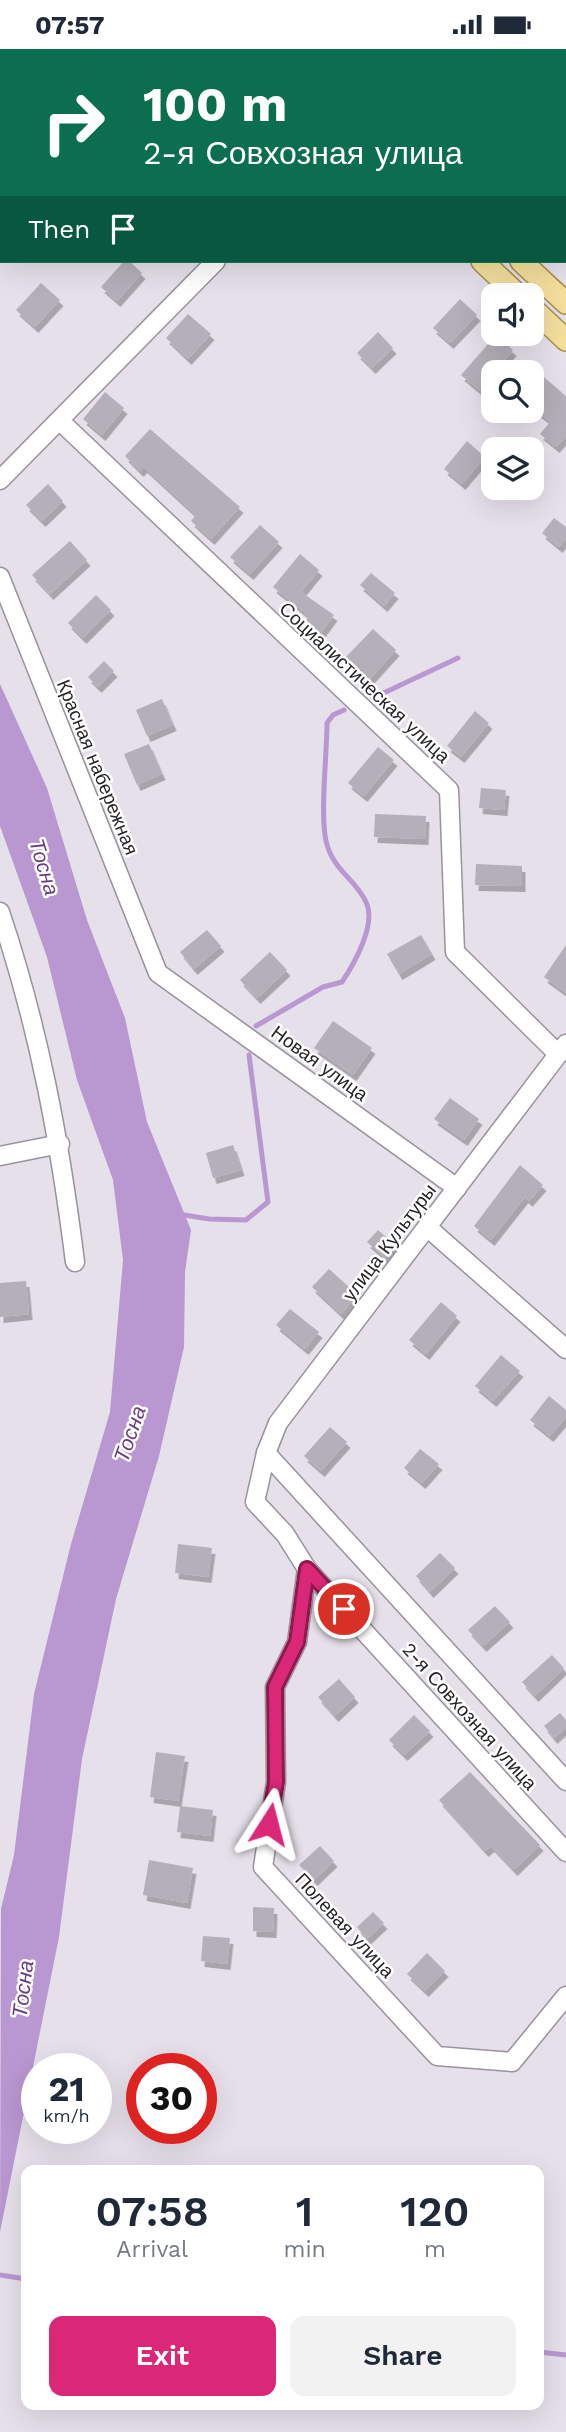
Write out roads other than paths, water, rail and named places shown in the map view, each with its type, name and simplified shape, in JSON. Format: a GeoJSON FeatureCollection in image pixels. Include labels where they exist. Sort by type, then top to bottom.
{"type":"FeatureCollection","features":[{"type":"Feature","properties":{"kind":"main road"},"geometry":{"type":"LineString","coordinates":[[484,263],[505,283]]}},
{"type":"Feature","properties":{"kind":"main road"},"geometry":{"type":"LineString","coordinates":[[523,263],[566,303]]}},
{"type":"Feature","properties":{"kind":"main road"},"geometry":{"type":"LineString","coordinates":[[544,319],[566,340]]}},
{"type":"Feature","properties":{"kind":"street"},"geometry":{"type":"LineString","coordinates":[[0,480],[214,263]]}},
{"type":"Feature","properties":{"kind":"street","name":"Социалистическая улица"},"geometry":{"type":"LineString","coordinates":[[60,421],[449,789],[455,953],[562,1049]]}},
{"type":"Feature","properties":{"kind":"street","name":"Красная набережная"},"geometry":{"type":"LineString","coordinates":[[0,577],[158,973]]}},
{"type":"Feature","properties":{"kind":"street"},"geometry":{"type":"LineString","coordinates":[[0,912],[26,989],[60,1144],[75,1262]]}},
{"type":"Feature","properties":{"kind":"street","name":"Новая улица"},"geometry":{"type":"LineString","coordinates":[[158,973],[457,1188]]}},
{"type":"Feature","properties":{"kind":"street","name":"улица Культуры"},"geometry":{"type":"LineString","coordinates":[[260,1474],[278,1423],[562,1049]]}},
{"type":"Feature","properties":{"kind":"street"},"geometry":{"type":"LineString","coordinates":[[0,1156],[60,1144]]}},
{"type":"Feature","properties":{"kind":"street"},"geometry":{"type":"LineString","coordinates":[[427,1227],[566,1349]]}},
{"type":"Feature","properties":{"kind":"street","name":"2-я Совхозная улица"},"geometry":{"type":"LineString","coordinates":[[266,1453],[566,1781]]}},
{"type":"Feature","properties":{"kind":"street","name":"2-я Совхозная улица"},"geometry":{"type":"LineString","coordinates":[[260,1474],[254,1502],[285,1534],[307,1569],[566,1852]]}},
{"type":"Feature","properties":{"kind":"street","name":"Полевая улица"},"geometry":{"type":"LineString","coordinates":[[307,1569],[297,1642],[275,1687],[276,1782],[263,1867],[437,2056],[512,2062],[566,1996]]}},
{"type":"Feature","properties":{"kind":"water","name":"Тосна"},"geometry":{"type":"Polygon","coordinates":[[[0,684],[47,788],[87,920],[125,1018],[147,1122],[191,1230],[185,1272],[184,1347],[159,1456],[116,1599],[82,1759],[59,1937],[36,2053],[21,2053],[21,2127],[0,2232],[1,1909],[14,1855],[34,1694],[71,1544],[110,1412],[123,1260],[113,1180],[77,1080],[47,957],[0,826],[0,684]]]}},
{"type":"Feature","properties":{"kind":"waterway"},"geometry":{"type":"LineString","coordinates":[[373,698],[458,658]]}},
{"type":"Feature","properties":{"kind":"waterway"},"geometry":{"type":"LineString","coordinates":[[256,1026],[323,987],[342,982],[363,943],[369,921],[366,902],[334,860],[324,829],[327,723],[333,715],[344,710]]}},
{"type":"Feature","properties":{"kind":"waterway"},"geometry":{"type":"LineString","coordinates":[[178,1214],[209,1219],[246,1220],[268,1202],[249,1055]]}},
{"type":"Feature","properties":{"kind":"waterway"},"geometry":{"type":"LineString","coordinates":[[0,2275],[21,2278]]}},
{"type":"Feature","properties":{"kind":"waterway"},"geometry":{"type":"LineString","coordinates":[[544,2353],[566,2355]]}}]}
